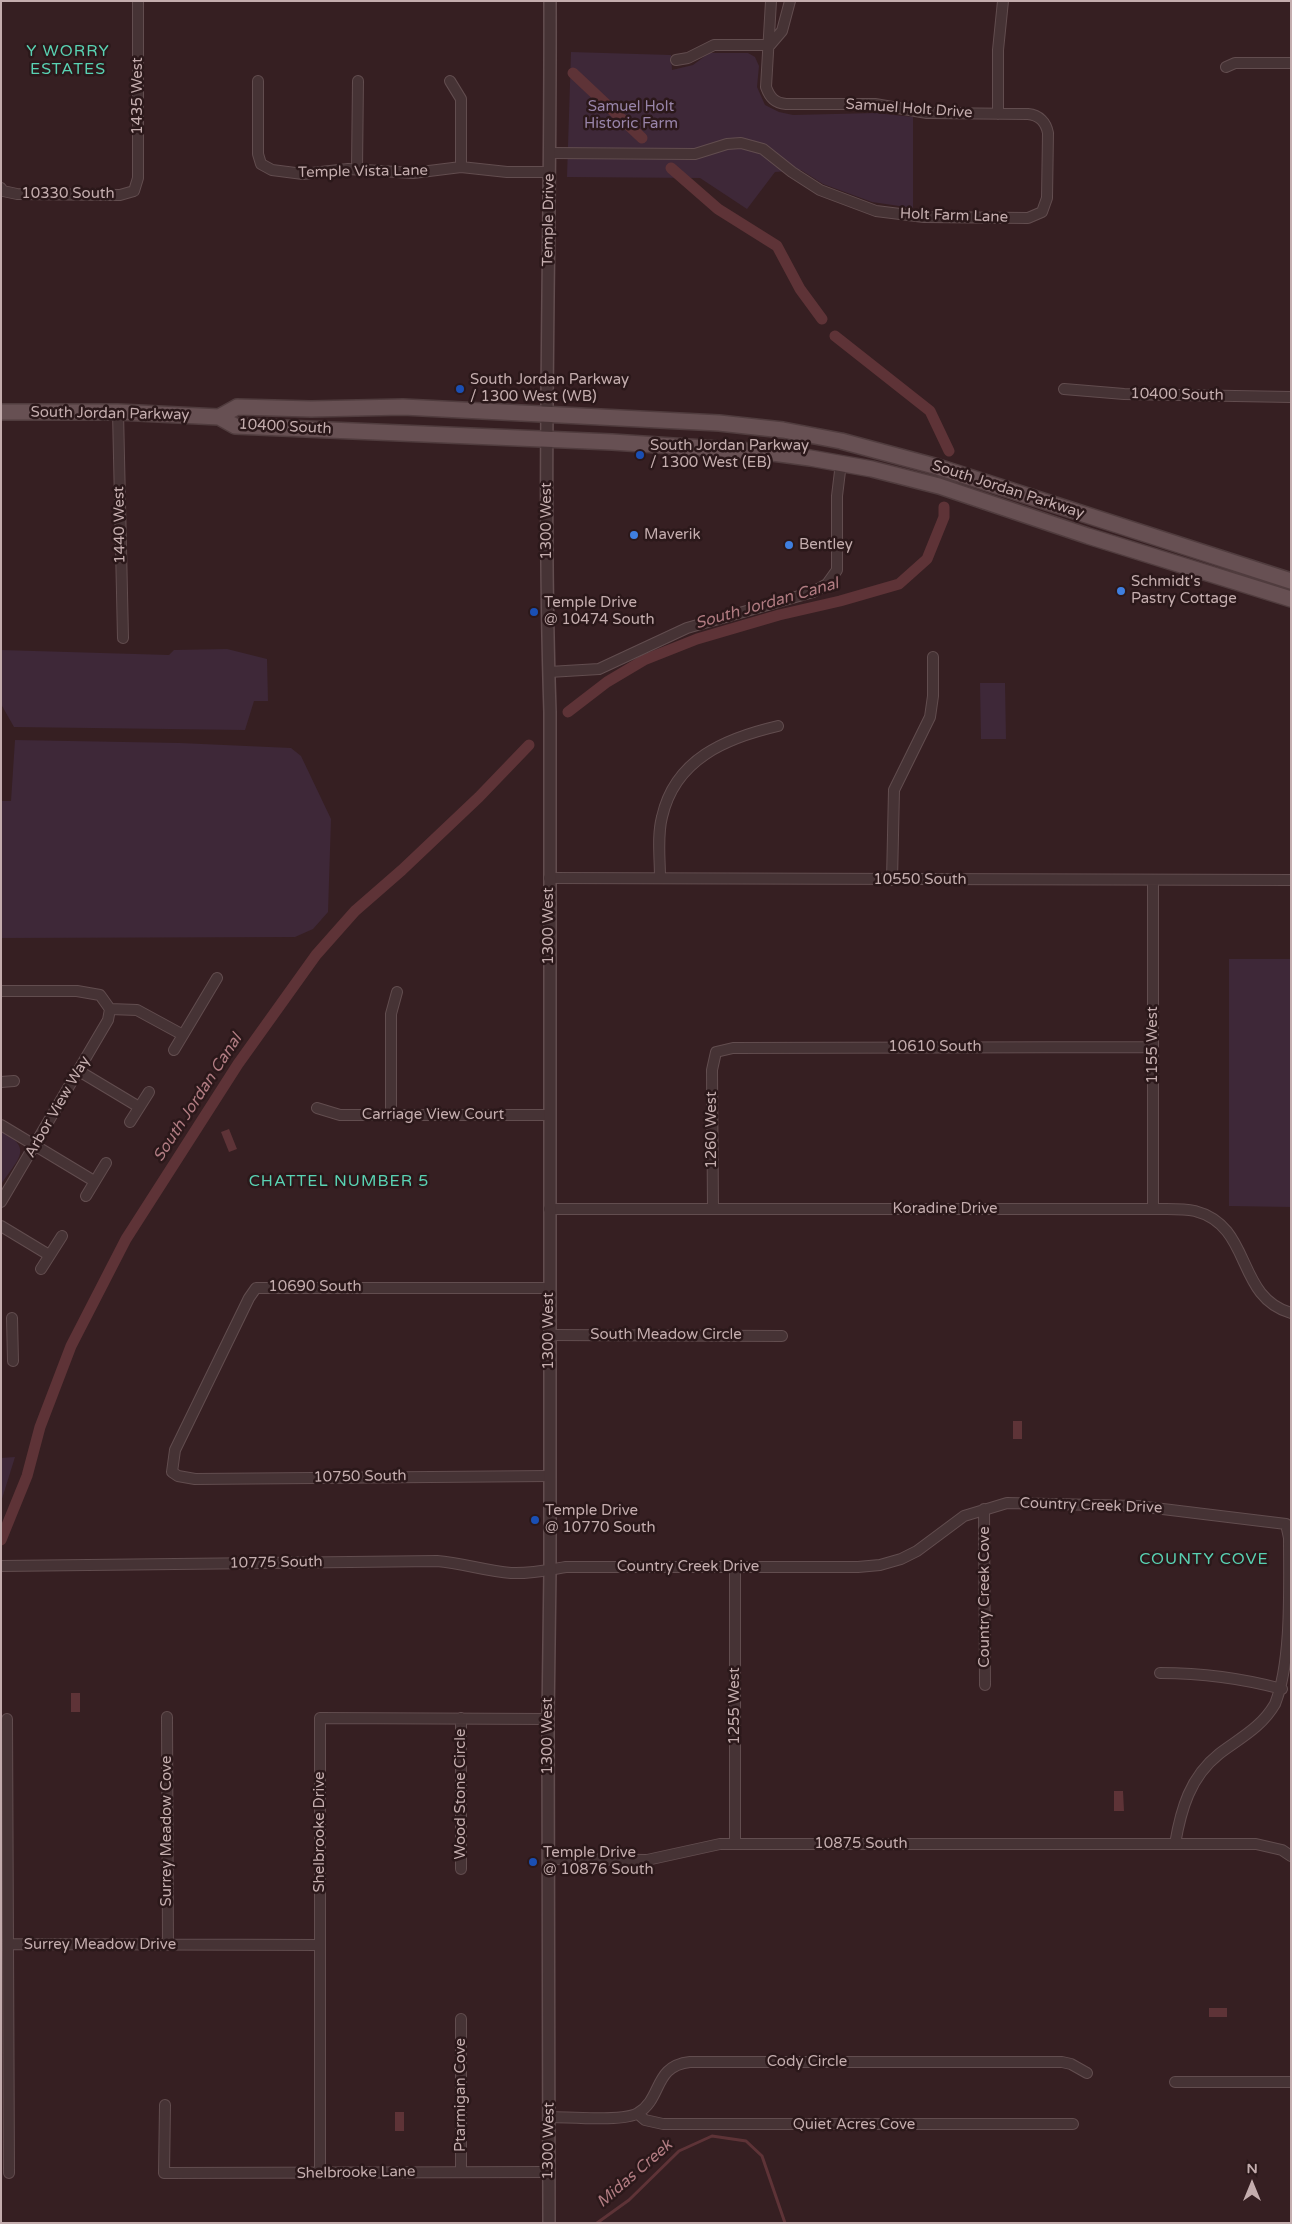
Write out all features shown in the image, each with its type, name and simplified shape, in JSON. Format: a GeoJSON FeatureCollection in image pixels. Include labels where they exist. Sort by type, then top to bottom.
{"type":"FeatureCollection","features":[{"type":"Feature","properties":{"kind":"main road","name":"10400 South"},"geometry":{"type":"LineString","coordinates":[[219,417],[238,407],[303,409],[403,407],[719,423]]}},
{"type":"Feature","properties":{"kind":"main road","name":"South Jordan Parkway"},"geometry":{"type":"LineString","coordinates":[[1,412],[118,412],[219,417]]}},
{"type":"Feature","properties":{"kind":"main road","name":"10400 South"},"geometry":{"type":"LineString","coordinates":[[219,417],[235,426],[546,439],[766,452]]}},
{"type":"Feature","properties":{"kind":"main road","name":"South Jordan Parkway"},"geometry":{"type":"LineString","coordinates":[[719,423],[783,430],[889,453],[1291,581]]}},
{"type":"Feature","properties":{"kind":"main road","name":"South Jordan Parkway"},"geometry":{"type":"LineString","coordinates":[[766,452],[840,463],[954,490],[1088,536],[1291,599]]}},
{"type":"Feature","properties":{"kind":"street","name":"1435 West"},"geometry":{"type":"LineString","coordinates":[[134,191],[138,178],[138,1]]}},
{"type":"Feature","properties":{"kind":"street","name":"Temple Drive"},"geometry":{"type":"LineString","coordinates":[[546,439],[550,172],[550,1]]}},
{"type":"Feature","properties":{"kind":"street","name":"Samuel Holt Drive"},"geometry":{"type":"LineString","coordinates":[[771,1],[770,45],[766,65],[766,87],[772,98],[781,103],[875,104],[927,113],[1028,114],[1042,119]]}},
{"type":"Feature","properties":{"kind":"street","name":"Samuel Holt Drive"},"geometry":{"type":"LineString","coordinates":[[770,45],[782,31],[790,1]]}},
{"type":"Feature","properties":{"kind":"street"},"geometry":{"type":"LineString","coordinates":[[998,114],[998,50],[1002,1]]}},
{"type":"Feature","properties":{"kind":"street"},"geometry":{"type":"LineString","coordinates":[[676,60],[688,58],[714,45],[770,45]]}},
{"type":"Feature","properties":{"kind":"street"},"geometry":{"type":"LineString","coordinates":[[1226,67],[1235,63],[1291,63]]}},
{"type":"Feature","properties":{"kind":"street"},"geometry":{"type":"LineString","coordinates":[[357,169],[358,80]]}},
{"type":"Feature","properties":{"kind":"street"},"geometry":{"type":"LineString","coordinates":[[450,80],[461,99],[461,167]]}},
{"type":"Feature","properties":{"kind":"street","name":"Temple Vista Lane"},"geometry":{"type":"LineString","coordinates":[[258,81],[258,150],[261,164],[272,170],[303,174],[357,169],[412,173],[461,167],[516,172],[550,172]]}},
{"type":"Feature","properties":{"kind":"street","name":"Holt Farm Lane"},"geometry":{"type":"LineString","coordinates":[[550,154],[701,154],[727,144],[742,143],[763,149],[792,172],[820,190],[876,211],[916,217],[1028,218],[1042,212],[1047,203],[1048,133],[1042,119]]}},
{"type":"Feature","properties":{"kind":"street","name":"10330 South"},"geometry":{"type":"LineString","coordinates":[[2,190],[17,194],[120,195],[134,191]]}},
{"type":"Feature","properties":{"kind":"street","name":"10400 South"},"geometry":{"type":"LineString","coordinates":[[1064,389],[1124,394],[1291,397]]}},
{"type":"Feature","properties":{"kind":"street","name":"1440 West"},"geometry":{"type":"LineString","coordinates":[[118,412],[123,638]]}},
{"type":"Feature","properties":{"kind":"street","name":"1300 West"},"geometry":{"type":"LineString","coordinates":[[546,439],[549,672],[550,1115],[548,1209],[550,1335],[548,1719],[549,2223]]}},
{"type":"Feature","properties":{"kind":"street"},"geometry":{"type":"LineString","coordinates":[[549,672],[599,669],[687,628],[813,592],[828,584],[837,570],[836,496],[840,463]]}},
{"type":"Feature","properties":{"kind":"street"},"geometry":{"type":"LineString","coordinates":[[892,880],[894,790],[930,716],[933,696],[933,657]]}},
{"type":"Feature","properties":{"kind":"street"},"geometry":{"type":"LineString","coordinates":[[660,878],[661,818],[666,801],[682,773],[720,744],[749,732],[778,726]]}},
{"type":"Feature","properties":{"kind":"street","name":"10550 South"},"geometry":{"type":"LineString","coordinates":[[549,878],[1291,880]]}},
{"type":"Feature","properties":{"kind":"street","name":"1155 West"},"geometry":{"type":"LineString","coordinates":[[1153,881],[1153,1209]]}},
{"type":"Feature","properties":{"kind":"street"},"geometry":{"type":"LineString","coordinates":[[174,1050],[217,978]]}},
{"type":"Feature","properties":{"kind":"street"},"geometry":{"type":"LineString","coordinates":[[1,991],[77,991],[100,995],[110,1009],[137,1010],[183,1035]]}},
{"type":"Feature","properties":{"kind":"street"},"geometry":{"type":"LineString","coordinates":[[391,1115],[391,1014],[397,992]]}},
{"type":"Feature","properties":{"kind":"street","name":"Arbor View Way"},"geometry":{"type":"LineString","coordinates":[[1,1202],[36,1146],[108,1020],[110,1009]]}},
{"type":"Feature","properties":{"kind":"street","name":"10610 South"},"geometry":{"type":"LineString","coordinates":[[716,1052],[733,1048],[1153,1047]]}},
{"type":"Feature","properties":{"kind":"street","name":"1260 West"},"geometry":{"type":"LineString","coordinates":[[713,1209],[712,1070],[716,1052]]}},
{"type":"Feature","properties":{"kind":"street"},"geometry":{"type":"LineString","coordinates":[[79,1071],[138,1107]]}},
{"type":"Feature","properties":{"kind":"street"},"geometry":{"type":"LineString","coordinates":[[1,1082],[14,1081]]}},
{"type":"Feature","properties":{"kind":"street"},"geometry":{"type":"LineString","coordinates":[[130,1122],[148,1092]]}},
{"type":"Feature","properties":{"kind":"street","name":"Carriage View Court"},"geometry":{"type":"LineString","coordinates":[[317,1108],[340,1115],[550,1115]]}},
{"type":"Feature","properties":{"kind":"street"},"geometry":{"type":"LineString","coordinates":[[1,1125],[94,1181]]}},
{"type":"Feature","properties":{"kind":"street"},"geometry":{"type":"LineString","coordinates":[[86,1196],[106,1163]]}},
{"type":"Feature","properties":{"kind":"street","name":"Koradine Drive"},"geometry":{"type":"LineString","coordinates":[[548,1209],[1153,1209],[1194,1211],[1216,1220],[1235,1239],[1254,1285],[1262,1296],[1291,1313]]}},
{"type":"Feature","properties":{"kind":"street"},"geometry":{"type":"LineString","coordinates":[[1,1226],[50,1255]]}},
{"type":"Feature","properties":{"kind":"street"},"geometry":{"type":"LineString","coordinates":[[41,1269],[62,1236]]}},
{"type":"Feature","properties":{"kind":"street","name":"10690 South"},"geometry":{"type":"LineString","coordinates":[[172,1472],[175,1450],[248,1298],[256,1288],[549,1288]]}},
{"type":"Feature","properties":{"kind":"street"},"geometry":{"type":"LineString","coordinates":[[12,1318],[13,1361]]}},
{"type":"Feature","properties":{"kind":"street","name":"South Meadow Circle"},"geometry":{"type":"LineString","coordinates":[[550,1335],[782,1336]]}},
{"type":"Feature","properties":{"kind":"street"},"geometry":{"type":"LineString","coordinates":[[1,1339],[12,1338]]}},
{"type":"Feature","properties":{"kind":"street","name":"10750 South"},"geometry":{"type":"LineString","coordinates":[[172,1472],[178,1476],[196,1479],[549,1476]]}},
{"type":"Feature","properties":{"kind":"street","name":"Country Creek Drive"},"geometry":{"type":"LineString","coordinates":[[550,1570],[566,1567],[858,1567],[880,1565],[901,1559],[917,1551],[964,1516],[1007,1503],[1138,1506],[1286,1524],[1289,1538],[1289,1662],[1282,1689],[1256,1729],[1209,1763],[1191,1787],[1179,1818],[1175,1844]]}},
{"type":"Feature","properties":{"kind":"street","name":"Country Creek Cove"},"geometry":{"type":"LineString","coordinates":[[984,1509],[985,1685]]}},
{"type":"Feature","properties":{"kind":"street","name":"10775 South"},"geometry":{"type":"LineString","coordinates":[[1,1566],[437,1561],[511,1573],[530,1574],[550,1570]]}},
{"type":"Feature","properties":{"kind":"street","name":"1255 West"},"geometry":{"type":"LineString","coordinates":[[735,1567],[735,1844]]}},
{"type":"Feature","properties":{"kind":"street"},"geometry":{"type":"LineString","coordinates":[[1160,1673],[1210,1674],[1235,1677],[1282,1689]]}},
{"type":"Feature","properties":{"kind":"street","name":"Surrey Meadow Cove"},"geometry":{"type":"LineString","coordinates":[[168,1717],[168,1945]]}},
{"type":"Feature","properties":{"kind":"street","name":"Shelbrooke Drive"},"geometry":{"type":"LineString","coordinates":[[320,2174],[320,1718],[548,1719]]}},
{"type":"Feature","properties":{"kind":"street","name":"Wood Stone Circle"},"geometry":{"type":"LineString","coordinates":[[460,1718],[461,1869]]}},
{"type":"Feature","properties":{"kind":"street"},"geometry":{"type":"LineString","coordinates":[[8,1719],[8,1944]]}},
{"type":"Feature","properties":{"kind":"street","name":"10875 South"},"geometry":{"type":"LineString","coordinates":[[548,1859],[648,1860],[675,1855],[704,1846],[735,1844],[1256,1844],[1282,1850],[1291,1856]]}},
{"type":"Feature","properties":{"kind":"street","name":"Surrey Meadow Drive"},"geometry":{"type":"LineString","coordinates":[[8,2173],[5,2102],[8,1944],[320,1945]]}},
{"type":"Feature","properties":{"kind":"street","name":"Ptarmigan Cove"},"geometry":{"type":"LineString","coordinates":[[461,2019],[461,2171]]}},
{"type":"Feature","properties":{"kind":"street","name":"Cody Circle"},"geometry":{"type":"LineString","coordinates":[[638,2114],[652,2097],[665,2072],[680,2063],[1062,2062],[1071,2064],[1087,2073]]}},
{"type":"Feature","properties":{"kind":"street"},"geometry":{"type":"LineString","coordinates":[[1175,2082],[1291,2082]]}},
{"type":"Feature","properties":{"kind":"street","name":"Shelbrooke Lane"},"geometry":{"type":"LineString","coordinates":[[165,2105],[164,2173],[548,2172]]}},
{"type":"Feature","properties":{"kind":"street"},"geometry":{"type":"LineString","coordinates":[[550,2117],[621,2118],[638,2114]]}},
{"type":"Feature","properties":{"kind":"street","name":"Quiet Acres Cove"},"geometry":{"type":"LineString","coordinates":[[638,2114],[645,2120],[663,2124],[1073,2124]]}},
{"type":"Feature","properties":{"kind":"green space","name":"Samuel Holt Historic Farm"},"geometry":{"type":"Polygon","coordinates":[[[571,52],[671,55],[672,70],[693,65],[709,53],[748,53],[755,57],[759,66],[757,87],[765,105],[779,112],[793,115],[876,113],[913,117],[913,208],[872,202],[823,184],[801,170],[775,172],[747,209],[700,178],[567,177],[571,52]]]}},
{"type":"Feature","properties":{"kind":"green space"},"geometry":{"type":"Polygon","coordinates":[[[227,649],[267,659],[268,701],[254,701],[245,730],[14,727],[1,704],[1,650],[169,655],[174,650],[227,649]]]}},
{"type":"Feature","properties":{"kind":"green space"},"geometry":{"type":"Polygon","coordinates":[[[980,683],[1005,683],[1006,739],[981,739],[980,683]]]}},
{"type":"Feature","properties":{"kind":"green space"},"geometry":{"type":"Polygon","coordinates":[[[15,740],[180,743],[291,748],[301,756],[331,819],[328,912],[313,929],[295,937],[1,938],[1,801],[11,801],[15,740]]]}},
{"type":"Feature","properties":{"kind":"green space"},"geometry":{"type":"Polygon","coordinates":[[[1229,959],[1291,959],[1291,1207],[1229,1206],[1229,959]]]}},
{"type":"Feature","properties":{"kind":"green space"},"geometry":{"type":"Polygon","coordinates":[[[1,1131],[18,1143],[20,1155],[1,1185],[1,1131]]]}},
{"type":"Feature","properties":{"kind":"green space"},"geometry":{"type":"Polygon","coordinates":[[[15,1457],[1,1502],[1,1458],[15,1457]]]}},
{"type":"Feature","properties":{"kind":"shaded area"},"geometry":{"type":"Polygon","coordinates":[[[229,1129],[237,1149],[229,1152],[221,1132],[229,1129]]]}},
{"type":"Feature","properties":{"kind":"shaded area"},"geometry":{"type":"Polygon","coordinates":[[[1013,1421],[1022,1421],[1022,1439],[1013,1439],[1013,1421]]]}},
{"type":"Feature","properties":{"kind":"shaded area"},"geometry":{"type":"Polygon","coordinates":[[[71,1693],[80,1693],[80,1712],[71,1712],[71,1693]]]}},
{"type":"Feature","properties":{"kind":"shaded area"},"geometry":{"type":"Polygon","coordinates":[[[1114,1791],[1123,1791],[1124,1811],[1114,1811],[1114,1791]]]}},
{"type":"Feature","properties":{"kind":"shaded area"},"geometry":{"type":"Polygon","coordinates":[[[1209,2008],[1227,2008],[1227,2017],[1209,2017],[1209,2008]]]}},
{"type":"Feature","properties":{"kind":"shaded area"},"geometry":{"type":"Polygon","coordinates":[[[395,2112],[404,2112],[404,2131],[395,2131],[395,2112]]]}},
{"type":"Feature","properties":{"kind":"waterway","name":"South Jordan Canal"},"geometry":{"type":"LineString","coordinates":[[573,73],[642,138]]}},
{"type":"Feature","properties":{"kind":"waterway","name":"South Jordan Canal"},"geometry":{"type":"LineString","coordinates":[[671,168],[718,209],[777,246],[800,289],[822,319]]}},
{"type":"Feature","properties":{"kind":"waterway","name":"South Jordan Canal"},"geometry":{"type":"LineString","coordinates":[[835,336],[930,411],[949,451]]}},
{"type":"Feature","properties":{"kind":"waterway","name":"South Jordan Canal"},"geometry":{"type":"LineString","coordinates":[[568,712],[607,682],[644,660],[697,639],[779,615],[840,601],[899,584],[927,559],[944,517],[944,507]]}},
{"type":"Feature","properties":{"kind":"waterway","name":"South Jordan Canal"},"geometry":{"type":"LineString","coordinates":[[1,1540],[27,1476],[40,1427],[71,1346],[126,1239],[238,1064],[316,955],[355,911],[402,870],[479,797],[529,745]]}},
{"type":"Feature","properties":{"kind":"waterway","name":"Midas Creek"},"geometry":{"type":"LineString","coordinates":[[597,2223],[629,2200],[679,2151],[712,2136],[746,2141],[762,2156],[785,2223]]}},
{"type":"Feature","properties":{"kind":"place","name":"South Jordan Parkway / 1300 West (WB)"},"geometry":{"type":"Point","coordinates":[460,389]}},
{"type":"Feature","properties":{"kind":"place","name":"South Jordan Parkway / 1300 West (EB)"},"geometry":{"type":"Point","coordinates":[640,455]}},
{"type":"Feature","properties":{"kind":"place","name":"Maverik"},"geometry":{"type":"Point","coordinates":[634,535]}},
{"type":"Feature","properties":{"kind":"place","name":"Bentley"},"geometry":{"type":"Point","coordinates":[789,545]}},
{"type":"Feature","properties":{"kind":"place","name":"Schmidt's Pastry Cottage"},"geometry":{"type":"Point","coordinates":[1121,591]}},
{"type":"Feature","properties":{"kind":"place","name":"Temple Drive @ 10474 South"},"geometry":{"type":"Point","coordinates":[534,612]}},
{"type":"Feature","properties":{"kind":"place","name":"Temple Drive @ 10770 South"},"geometry":{"type":"Point","coordinates":[535,1520]}},
{"type":"Feature","properties":{"kind":"place","name":"Temple Drive @ 10876 South"},"geometry":{"type":"Point","coordinates":[533,1862]}},
{"type":"Feature","properties":{"kind":"district","name":"Y WORRY ESTATES"},"geometry":{"type":"Point","coordinates":[68,61]}},
{"type":"Feature","properties":{"kind":"district","name":"CHATTEL NUMBER 5"},"geometry":{"type":"Point","coordinates":[339,1182]}},
{"type":"Feature","properties":{"kind":"district","name":"COUNTY COVE"},"geometry":{"type":"Point","coordinates":[1204,1560]}}]}
